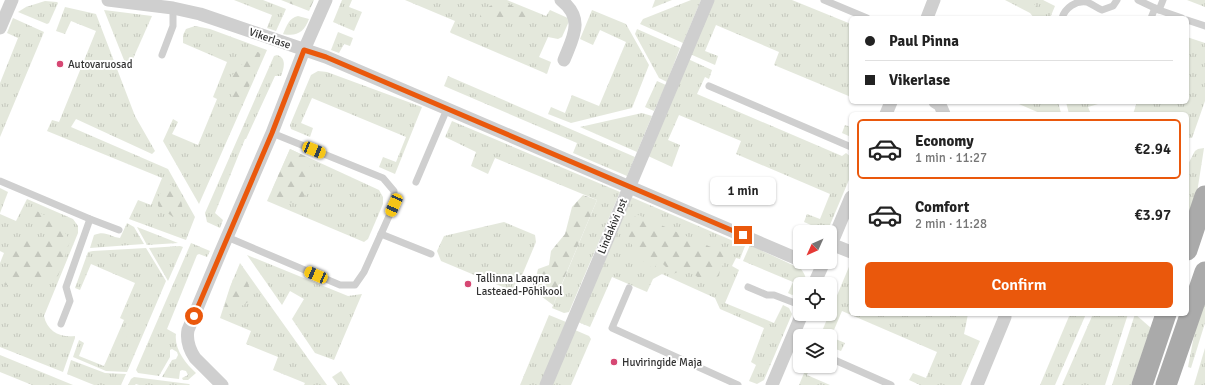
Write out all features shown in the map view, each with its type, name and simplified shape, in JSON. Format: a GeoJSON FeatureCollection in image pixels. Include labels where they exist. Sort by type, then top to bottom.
{"type":"FeatureCollection","features":[{"type":"Feature","properties":{"kind":"main road"},"geometry":{"type":"LineString","coordinates":[[1189,244],[1205,196]]}},
{"type":"Feature","properties":{"kind":"main road"},"geometry":{"type":"LineString","coordinates":[[1166,385],[1205,272]]}},
{"type":"Feature","properties":{"kind":"main road"},"geometry":{"type":"LineString","coordinates":[[1142,385],[1165,316]]}},
{"type":"Feature","properties":{"kind":"street"},"geometry":{"type":"LineString","coordinates":[[0,28],[12,0]]}},
{"type":"Feature","properties":{"kind":"street","name":"Vikerlase"},"geometry":{"type":"LineString","coordinates":[[108,0],[173,8],[200,14],[326,57],[793,257]]}},
{"type":"Feature","properties":{"kind":"street"},"geometry":{"type":"LineString","coordinates":[[222,385],[195,358],[189,348],[187,338],[188,330],[272,133],[304,50],[326,0]]}},
{"type":"Feature","properties":{"kind":"street"},"geometry":{"type":"LineString","coordinates":[[561,0],[573,12],[576,28],[564,60]]}},
{"type":"Feature","properties":{"kind":"street","name":"Lindakivi pst"},"geometry":{"type":"LineString","coordinates":[[546,385],[708,0]]}},
{"type":"Feature","properties":{"kind":"street"},"geometry":{"type":"LineString","coordinates":[[928,16],[934,0]]}},
{"type":"Feature","properties":{"kind":"street"},"geometry":{"type":"LineString","coordinates":[[837,231],[849,202]]}},
{"type":"Feature","properties":{"kind":"street"},"geometry":{"type":"LineString","coordinates":[[837,247],[849,251]]}},
{"type":"Feature","properties":{"kind":"street"},"geometry":{"type":"LineString","coordinates":[[977,385],[1003,316]]}},
{"type":"Feature","properties":{"kind":"street"},"geometry":{"type":"LineString","coordinates":[[772,385],[793,347]]}},
{"type":"Feature","properties":{"kind":"lane"},"geometry":{"type":"LineString","coordinates":[[824,0],[862,16]]}},
{"type":"Feature","properties":{"kind":"lane"},"geometry":{"type":"LineString","coordinates":[[1063,16],[1070,5],[1080,1],[1087,2],[1102,10],[1113,6],[1117,0]]}},
{"type":"Feature","properties":{"kind":"lane"},"geometry":{"type":"LineString","coordinates":[[1152,16],[1163,0]]}},
{"type":"Feature","properties":{"kind":"lane"},"geometry":{"type":"LineString","coordinates":[[1140,1],[1176,16]]}},
{"type":"Feature","properties":{"kind":"lane"},"geometry":{"type":"LineString","coordinates":[[162,55],[173,26],[173,8]]}},
{"type":"Feature","properties":{"kind":"lane"},"geometry":{"type":"LineString","coordinates":[[1189,21],[1205,26]]}},
{"type":"Feature","properties":{"kind":"lane"},"geometry":{"type":"LineString","coordinates":[[709,86],[849,146]]}},
{"type":"Feature","properties":{"kind":"lane"},"geometry":{"type":"LineString","coordinates":[[416,182],[447,109]]}},
{"type":"Feature","properties":{"kind":"lane"},"geometry":{"type":"LineString","coordinates":[[227,237],[340,285],[355,285],[364,272],[394,205],[394,191],[383,178],[272,133]]}},
{"type":"Feature","properties":{"kind":"lane"},"geometry":{"type":"LineString","coordinates":[[0,181],[119,230]]}},
{"type":"Feature","properties":{"kind":"lane"},"geometry":{"type":"LineString","coordinates":[[61,324],[70,301],[66,287],[90,219]]}},
{"type":"Feature","properties":{"kind":"lane"},"geometry":{"type":"LineString","coordinates":[[381,234],[431,254]]}},
{"type":"Feature","properties":{"kind":"lane"},"geometry":{"type":"LineString","coordinates":[[629,288],[612,328],[738,385]]}},
{"type":"Feature","properties":{"kind":"lane"},"geometry":{"type":"LineString","coordinates":[[748,288],[766,295],[774,295],[793,302]]}},
{"type":"Feature","properties":{"kind":"lane"},"geometry":{"type":"LineString","coordinates":[[837,361],[891,385]]}},
{"type":"Feature","properties":{"kind":"green space"},"geometry":{"type":"Polygon","coordinates":[[[234,0],[263,0],[286,9],[276,31],[267,28],[272,15],[234,0]]]}},
{"type":"Feature","properties":{"kind":"green space"},"geometry":{"type":"Polygon","coordinates":[[[281,0],[314,0],[309,11],[281,0]]]}},
{"type":"Feature","properties":{"kind":"green space"},"geometry":{"type":"Polygon","coordinates":[[[342,0],[352,0],[349,7],[362,12],[354,31],[333,22],[342,0]]]}},
{"type":"Feature","properties":{"kind":"green space"},"geometry":{"type":"Polygon","coordinates":[[[405,0],[507,0],[546,16],[550,10],[570,19],[562,37],[558,39],[548,37],[539,57],[551,62],[547,74],[451,33],[450,32],[455,21],[405,0]]]}},
{"type":"Feature","properties":{"kind":"green space"},"geometry":{"type":"Polygon","coordinates":[[[501,0],[528,14],[530,21],[486,21],[480,17],[481,11],[501,0]]]}},
{"type":"Feature","properties":{"kind":"green space"},"geometry":{"type":"Polygon","coordinates":[[[655,0],[672,0],[652,8],[655,0]]]}},
{"type":"Feature","properties":{"kind":"green space"},"geometry":{"type":"Polygon","coordinates":[[[691,0],[701,0],[683,43],[640,24],[643,19],[691,0]]]}},
{"type":"Feature","properties":{"kind":"green space"},"geometry":{"type":"Polygon","coordinates":[[[713,0],[792,0],[849,23],[849,96],[774,65],[779,52],[716,25],[705,51],[718,56],[715,65],[690,54],[713,0]]]}},
{"type":"Feature","properties":{"kind":"green space"},"geometry":{"type":"Polygon","coordinates":[[[1005,0],[1043,0],[1055,6],[1051,16],[1032,16],[1030,13],[1005,0]]]}},
{"type":"Feature","properties":{"kind":"green space"},"geometry":{"type":"Polygon","coordinates":[[[1187,0],[1205,0],[1205,7],[1187,0]]]}},
{"type":"Feature","properties":{"kind":"green space"},"geometry":{"type":"Polygon","coordinates":[[[45,1],[58,3],[49,23],[47,24],[18,12],[26,7],[45,1]]]}},
{"type":"Feature","properties":{"kind":"green space"},"geometry":{"type":"Polygon","coordinates":[[[1030,1],[1045,13],[1046,16],[1034,16],[1024,4],[1025,2],[1030,1]]]}},
{"type":"Feature","properties":{"kind":"green space"},"geometry":{"type":"Polygon","coordinates":[[[65,7],[96,14],[135,116],[155,151],[152,154],[76,119],[71,127],[168,169],[195,217],[186,240],[129,219],[138,200],[151,205],[162,178],[47,131],[52,120],[59,122],[96,31],[71,21],[65,34],[56,31],[65,7]]]}},
{"type":"Feature","properties":{"kind":"green space"},"geometry":{"type":"Polygon","coordinates":[[[104,10],[152,16],[128,70],[104,10]]]}},
{"type":"Feature","properties":{"kind":"green space"},"geometry":{"type":"Polygon","coordinates":[[[592,10],[626,24],[649,65],[632,108],[571,123],[548,114],[551,107],[565,113],[572,95],[599,106],[626,42],[600,30],[593,45],[580,39],[592,10]]]}},
{"type":"Feature","properties":{"kind":"green space"},"geometry":{"type":"Polygon","coordinates":[[[298,16],[309,19],[305,27],[296,34],[283,34],[290,20],[298,16]]]}},
{"type":"Feature","properties":{"kind":"green space"},"geometry":{"type":"Polygon","coordinates":[[[13,18],[44,32],[0,137],[0,83],[18,38],[7,33],[13,18]]]}},
{"type":"Feature","properties":{"kind":"green space"},"geometry":{"type":"Polygon","coordinates":[[[195,26],[210,29],[267,50],[199,204],[163,141],[173,119],[178,122],[172,134],[198,145],[217,99],[213,97],[227,62],[183,43],[183,35],[186,29],[195,26]]]}},
{"type":"Feature","properties":{"kind":"green space"},"geometry":{"type":"Polygon","coordinates":[[[637,29],[680,48],[667,82],[659,78],[635,34],[637,29]]]}},
{"type":"Feature","properties":{"kind":"green space"},"geometry":{"type":"Polygon","coordinates":[[[338,32],[353,38],[350,46],[344,44],[339,53],[331,50],[338,32]]]}},
{"type":"Feature","properties":{"kind":"green space"},"geometry":{"type":"Polygon","coordinates":[[[1189,38],[1205,43],[1205,101],[1192,138],[1189,138],[1189,112],[1134,112],[1136,104],[1189,104],[1189,38]]]}},
{"type":"Feature","properties":{"kind":"green space"},"geometry":{"type":"Polygon","coordinates":[[[254,51],[261,53],[255,72],[244,99],[234,102],[228,80],[254,51]]]}},
{"type":"Feature","properties":{"kind":"green space"},"geometry":{"type":"Polygon","coordinates":[[[277,55],[282,58],[284,67],[281,76],[275,76],[245,139],[215,213],[223,220],[220,228],[207,222],[205,213],[274,56],[277,55]]]}},
{"type":"Feature","properties":{"kind":"green space"},"geometry":{"type":"Polygon","coordinates":[[[688,59],[712,70],[709,79],[705,77],[697,94],[842,156],[846,153],[849,155],[849,180],[830,225],[811,225],[804,222],[807,214],[820,219],[830,194],[736,154],[741,141],[679,115],[668,140],[680,145],[672,167],[648,156],[688,59]]]}},
{"type":"Feature","properties":{"kind":"green space"},"geometry":{"type":"Polygon","coordinates":[[[318,71],[327,72],[422,107],[395,174],[379,167],[383,157],[396,162],[406,137],[312,98],[301,123],[313,128],[310,137],[291,129],[290,125],[311,75],[318,71]]]}},
{"type":"Feature","properties":{"kind":"green space"},"geometry":{"type":"Polygon","coordinates":[[[448,76],[635,157],[627,176],[573,153],[577,143],[444,86],[448,76]]]}},
{"type":"Feature","properties":{"kind":"green space"},"geometry":{"type":"Polygon","coordinates":[[[657,81],[666,85],[654,111],[645,107],[657,81]]]}},
{"type":"Feature","properties":{"kind":"green space"},"geometry":{"type":"Polygon","coordinates":[[[1019,104],[1059,104],[1061,112],[1037,112],[1019,104]]]}},
{"type":"Feature","properties":{"kind":"green space"},"geometry":{"type":"Polygon","coordinates":[[[1066,104],[1098,104],[1088,107],[1090,112],[1068,112],[1066,104]]]}},
{"type":"Feature","properties":{"kind":"green space"},"geometry":{"type":"Polygon","coordinates":[[[642,113],[652,116],[637,152],[580,127],[642,113]]]}},
{"type":"Feature","properties":{"kind":"green space"},"geometry":{"type":"Polygon","coordinates":[[[452,121],[620,192],[569,312],[564,313],[552,308],[597,200],[495,158],[488,174],[471,166],[476,152],[445,137],[452,121]]]}},
{"type":"Feature","properties":{"kind":"green space"},"geometry":{"type":"Polygon","coordinates":[[[845,125],[849,126],[849,136],[842,133],[845,125]]]}},
{"type":"Feature","properties":{"kind":"green space"},"geometry":{"type":"Polygon","coordinates":[[[1204,148],[1197,193],[1189,217],[1189,162],[1195,151],[1204,148]]]}},
{"type":"Feature","properties":{"kind":"green space"},"geometry":{"type":"Polygon","coordinates":[[[290,149],[379,190],[383,197],[383,204],[368,239],[364,242],[267,201],[290,149]]]}},
{"type":"Feature","properties":{"kind":"green space"},"geometry":{"type":"Polygon","coordinates":[[[290,149],[309,158],[312,189],[298,202],[281,203],[272,190],[290,149]]]}},
{"type":"Feature","properties":{"kind":"green space"},"geometry":{"type":"Polygon","coordinates":[[[167,183],[173,186],[180,198],[182,208],[179,218],[173,217],[158,206],[158,197],[167,183]]]}},
{"type":"Feature","properties":{"kind":"green space"},"geometry":{"type":"Polygon","coordinates":[[[0,188],[8,192],[0,213],[0,188]]]}},
{"type":"Feature","properties":{"kind":"green space"},"geometry":{"type":"Polygon","coordinates":[[[583,195],[597,200],[553,305],[533,290],[538,269],[549,265],[551,251],[565,234],[572,207],[583,195]]]}},
{"type":"Feature","properties":{"kind":"green space"},"geometry":{"type":"Polygon","coordinates":[[[631,197],[745,246],[740,259],[736,258],[732,266],[739,270],[725,303],[774,323],[783,305],[789,308],[792,314],[764,380],[757,384],[749,381],[756,365],[751,362],[764,328],[720,309],[715,298],[662,274],[653,279],[647,292],[612,277],[590,327],[578,322],[631,197]]]}},
{"type":"Feature","properties":{"kind":"green space"},"geometry":{"type":"Polygon","coordinates":[[[27,199],[73,219],[78,226],[78,233],[44,316],[48,326],[59,335],[75,336],[63,372],[0,347],[0,263],[4,253],[0,251],[0,214],[16,221],[27,199]]]}},
{"type":"Feature","properties":{"kind":"green space"},"geometry":{"type":"Polygon","coordinates":[[[35,210],[55,222],[64,231],[70,241],[58,276],[39,282],[26,271],[15,286],[5,285],[12,253],[17,239],[36,242],[46,236],[47,229],[26,217],[35,210]]]}},
{"type":"Feature","properties":{"kind":"green space"},"geometry":{"type":"Polygon","coordinates":[[[636,214],[729,255],[720,270],[719,276],[703,282],[687,268],[673,274],[660,261],[653,269],[637,256],[627,233],[636,214]]]}},
{"type":"Feature","properties":{"kind":"green space"},"geometry":{"type":"Polygon","coordinates":[[[504,222],[535,235],[536,242],[515,292],[441,261],[437,251],[444,236],[504,222]]]}},
{"type":"Feature","properties":{"kind":"green space"},"geometry":{"type":"Polygon","coordinates":[[[127,223],[134,227],[144,244],[90,248],[94,235],[105,233],[120,238],[127,223]]]}},
{"type":"Feature","properties":{"kind":"green space"},"geometry":{"type":"Polygon","coordinates":[[[137,227],[178,243],[147,245],[137,227]]]}},
{"type":"Feature","properties":{"kind":"green space"},"geometry":{"type":"Polygon","coordinates":[[[191,243],[210,251],[207,257],[199,254],[197,255],[167,329],[176,334],[177,345],[181,355],[196,373],[188,380],[183,380],[182,378],[188,375],[186,371],[182,370],[180,371],[179,379],[162,377],[172,360],[176,359],[178,355],[177,352],[172,349],[170,350],[170,357],[159,376],[138,373],[136,370],[191,243]]]}},
{"type":"Feature","properties":{"kind":"green space"},"geometry":{"type":"Polygon","coordinates":[[[750,245],[793,265],[793,269],[801,269],[805,277],[793,277],[793,282],[743,261],[750,245]]]}},
{"type":"Feature","properties":{"kind":"green space"},"geometry":{"type":"Polygon","coordinates":[[[183,247],[168,281],[149,248],[183,247]]]}},
{"type":"Feature","properties":{"kind":"green space"},"geometry":{"type":"Polygon","coordinates":[[[146,248],[166,281],[127,372],[106,371],[73,357],[79,340],[84,343],[79,356],[104,366],[124,320],[120,318],[135,283],[91,264],[80,290],[75,288],[88,252],[146,248]]]}},
{"type":"Feature","properties":{"kind":"green space"},"geometry":{"type":"Polygon","coordinates":[[[247,255],[348,296],[362,294],[334,360],[315,353],[292,319],[304,299],[290,291],[282,305],[247,255]]]}},
{"type":"Feature","properties":{"kind":"green space"},"geometry":{"type":"Polygon","coordinates":[[[240,263],[327,385],[304,385],[305,383],[273,370],[278,357],[246,344],[251,331],[220,318],[240,263]]]}},
{"type":"Feature","properties":{"kind":"green space"},"geometry":{"type":"Polygon","coordinates":[[[849,267],[849,314],[842,311],[834,329],[823,329],[826,321],[837,321],[837,295],[849,267]]]}},
{"type":"Feature","properties":{"kind":"green space"},"geometry":{"type":"Polygon","coordinates":[[[245,275],[250,289],[248,302],[227,315],[223,312],[233,279],[245,275]]]}},
{"type":"Feature","properties":{"kind":"green space"},"geometry":{"type":"Polygon","coordinates":[[[793,282],[793,295],[788,293],[793,282]]]}},
{"type":"Feature","properties":{"kind":"green space"},"geometry":{"type":"Polygon","coordinates":[[[1205,299],[1205,323],[1191,368],[1188,367],[1196,325],[1205,299]]]}},
{"type":"Feature","properties":{"kind":"green space"},"geometry":{"type":"Polygon","coordinates":[[[126,310],[133,320],[126,338],[121,341],[118,340],[128,320],[123,317],[126,310]]]}},
{"type":"Feature","properties":{"kind":"green space"},"geometry":{"type":"Polygon","coordinates":[[[549,315],[566,322],[540,385],[520,385],[549,315]]]}},
{"type":"Feature","properties":{"kind":"green space"},"geometry":{"type":"Polygon","coordinates":[[[854,316],[968,316],[964,334],[980,341],[961,385],[920,385],[909,380],[913,373],[926,378],[937,352],[854,316]]]}},
{"type":"Feature","properties":{"kind":"green space"},"geometry":{"type":"Polygon","coordinates":[[[1069,316],[1085,316],[1055,385],[1040,385],[1069,316]]]}},
{"type":"Feature","properties":{"kind":"green space"},"geometry":{"type":"Polygon","coordinates":[[[1092,316],[1127,316],[1105,385],[1062,385],[1092,316]]]}},
{"type":"Feature","properties":{"kind":"green space"},"geometry":{"type":"Polygon","coordinates":[[[1134,316],[1137,316],[1151,328],[1131,385],[1112,385],[1134,316]]]}},
{"type":"Feature","properties":{"kind":"green space"},"geometry":{"type":"Polygon","coordinates":[[[575,330],[589,336],[591,339],[571,385],[552,385],[575,330]]]}},
{"type":"Feature","properties":{"kind":"green space"},"geometry":{"type":"Polygon","coordinates":[[[837,340],[845,343],[841,351],[837,350],[837,340]]]}},
{"type":"Feature","properties":{"kind":"green space"},"geometry":{"type":"Polygon","coordinates":[[[1205,348],[1205,385],[1194,385],[1205,348]]]}},
{"type":"Feature","properties":{"kind":"green space"},"geometry":{"type":"Polygon","coordinates":[[[0,355],[73,385],[32,385],[0,372],[0,355]]]}},
{"type":"Feature","properties":{"kind":"green space"},"geometry":{"type":"Polygon","coordinates":[[[71,360],[105,373],[126,374],[121,385],[94,385],[67,374],[71,360]]]}},
{"type":"Feature","properties":{"kind":"green space"},"geometry":{"type":"Polygon","coordinates":[[[341,371],[350,385],[338,385],[332,377],[341,371]]]}},
{"type":"Feature","properties":{"kind":"green space"},"geometry":{"type":"Polygon","coordinates":[[[804,373],[808,373],[807,375],[830,385],[799,385],[804,373]]]}},
{"type":"Feature","properties":{"kind":"green space"},"geometry":{"type":"Polygon","coordinates":[[[134,377],[189,384],[190,385],[128,385],[134,377]]]}},
{"type":"Feature","properties":{"kind":"place","name":"Autovaruosad"},"geometry":{"type":"Point","coordinates":[60,64]}},
{"type":"Feature","properties":{"kind":"place","name":"Tallinna Laagna Lasteaed-Põhikool"},"geometry":{"type":"Point","coordinates":[468,284]}},
{"type":"Feature","properties":{"kind":"place","name":"Huviringide Maja"},"geometry":{"type":"Point","coordinates":[614,362]}},
{"type":"Feature","properties":{"kind":"route"},"geometry":{"type":"LineString","coordinates":[[194,316],[272,133],[304,50],[326,57],[743,235]]}}]}
